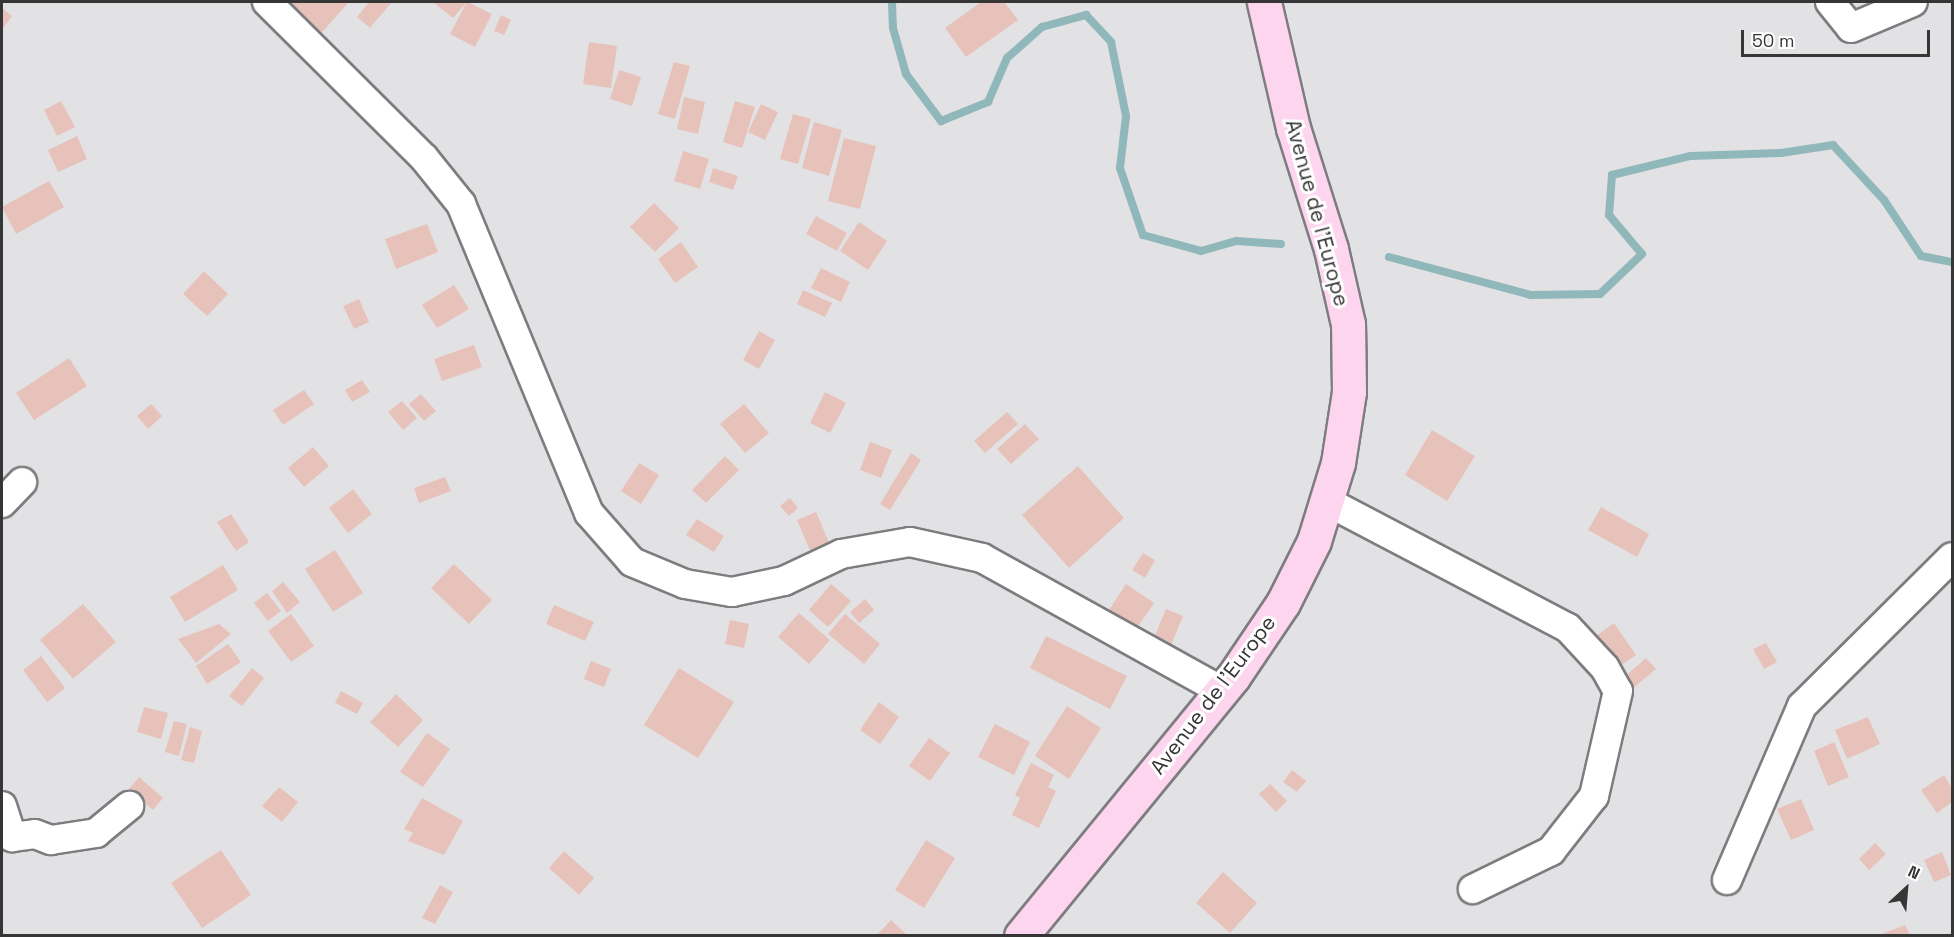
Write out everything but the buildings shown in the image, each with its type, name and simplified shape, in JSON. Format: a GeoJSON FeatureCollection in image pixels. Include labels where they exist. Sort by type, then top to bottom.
{"type":"FeatureCollection","features":[{"type":"Feature","properties":{"kind":"main road","name":"Avenue de l'Europe"},"geometry":{"type":"LineString","coordinates":[[1021,936],[1222,691],[1283,603],[1314,541],[1338,463],[1349,392],[1348,324],[1331,249],[1293,128],[1264,2]]}},
{"type":"Feature","properties":{"kind":"street"},"geometry":{"type":"LineString","coordinates":[[267,2],[424,158],[460,204],[589,513],[632,562],[685,584],[732,592],[784,581],[841,554],[910,542],[982,558],[1222,691]]}},
{"type":"Feature","properties":{"kind":"street"},"geometry":{"type":"LineString","coordinates":[[1830,2],[1851,28],[1913,2]]}},
{"type":"Feature","properties":{"kind":"street"},"geometry":{"type":"LineString","coordinates":[[2,503],[22,482]]}},
{"type":"Feature","properties":{"kind":"street"},"geometry":{"type":"LineString","coordinates":[[1326,501],[1568,628],[1605,668],[1618,691],[1594,796],[1551,850],[1473,889]]}},
{"type":"Feature","properties":{"kind":"street"},"geometry":{"type":"LineString","coordinates":[[1727,880],[1802,706],[1953,557]]}},
{"type":"Feature","properties":{"kind":"street"},"geometry":{"type":"LineString","coordinates":[[2,806],[12,837],[35,834],[51,840],[96,833],[129,806]]}},
{"type":"Feature","properties":{"kind":"waterway"},"geometry":{"type":"LineString","coordinates":[[892,2],[893,28],[906,74],[941,121],[988,102],[1007,58],[1042,27],[1086,15],[1111,42],[1126,116],[1120,168],[1143,235],[1201,251],[1237,241],[1281,244]]}},
{"type":"Feature","properties":{"kind":"waterway"},"geometry":{"type":"LineString","coordinates":[[1389,257],[1531,295],[1600,294],[1642,254],[1609,215],[1612,175],[1690,156],[1781,153],[1833,145],[1884,200],[1921,256],[1952,262]]}}]}
